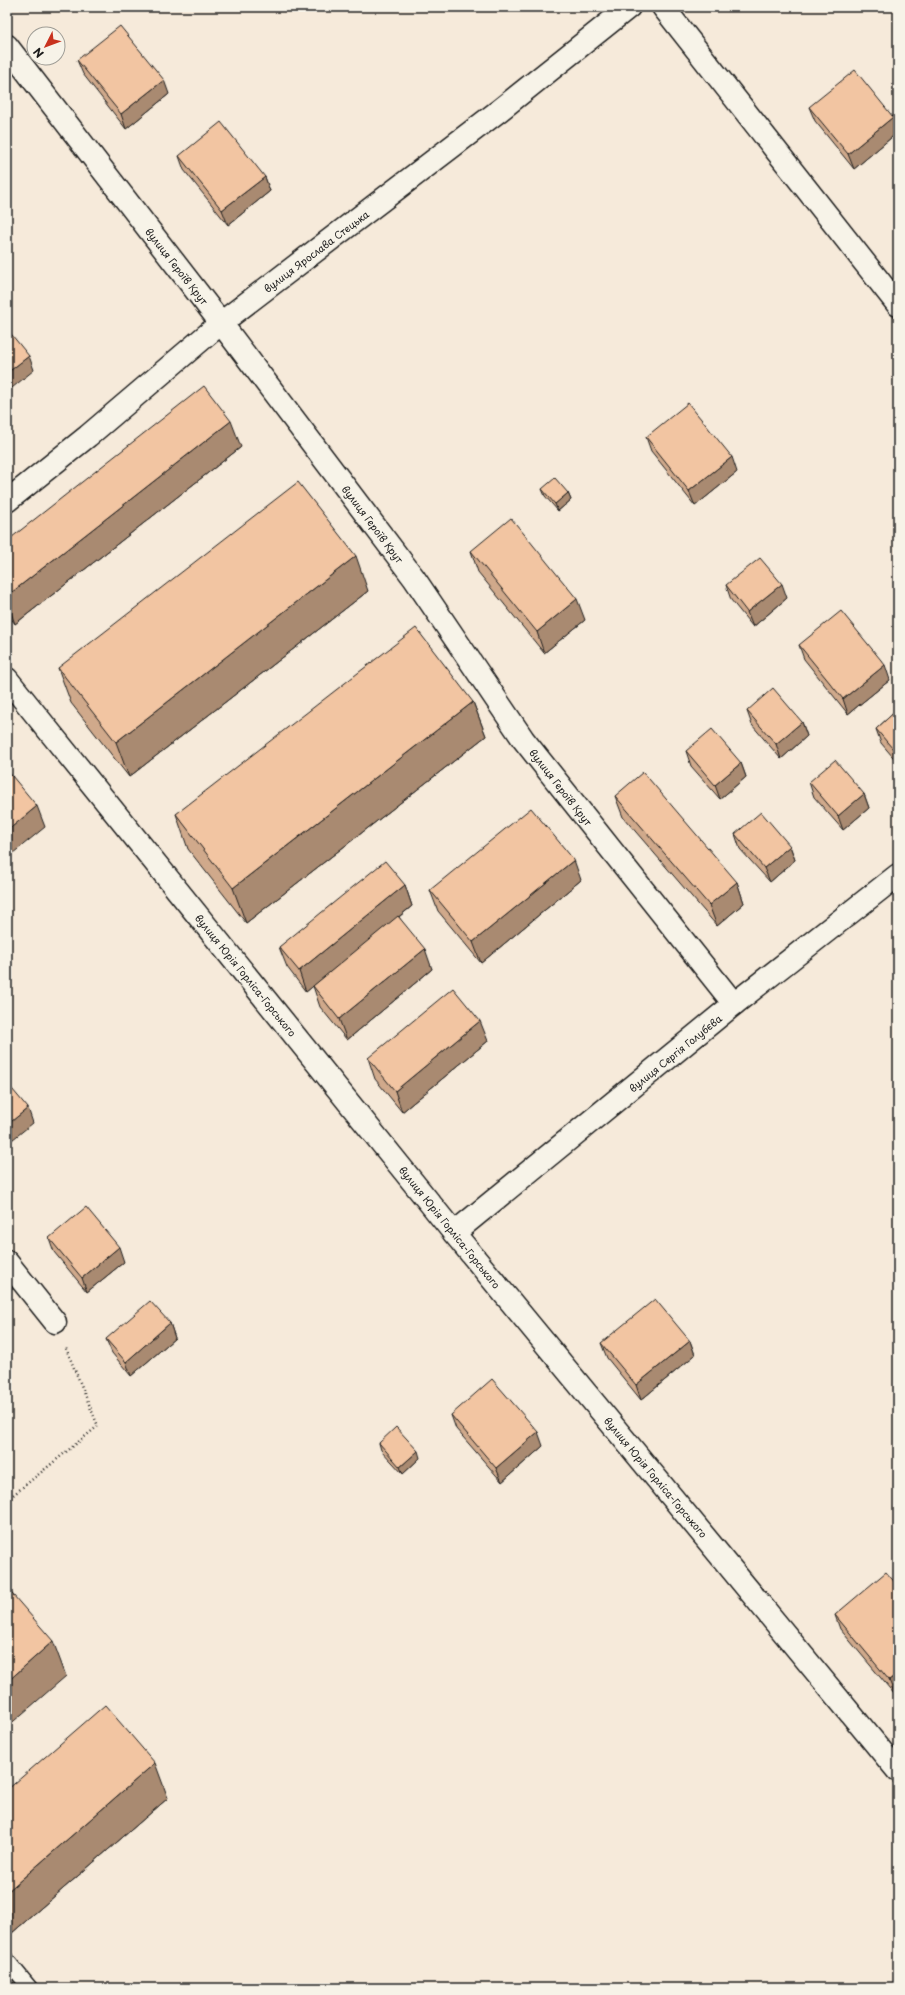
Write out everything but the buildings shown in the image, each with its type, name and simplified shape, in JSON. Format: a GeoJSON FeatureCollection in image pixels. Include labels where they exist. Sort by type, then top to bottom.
{"type":"FeatureCollection","features":[{"type":"Feature","properties":{"kind":"street","name":"вулиця Ярослава Стецька"},"geometry":{"type":"LineString","coordinates":[[7,501],[88,436],[222,323],[500,110],[629,7]]}},
{"type":"Feature","properties":{"kind":"street"},"geometry":{"type":"LineString","coordinates":[[663,7],[898,305]]}},
{"type":"Feature","properties":{"kind":"street","name":"вулиця Героїв Крут"},"geometry":{"type":"LineString","coordinates":[[7,46],[222,323],[414,578],[523,739],[734,1004]]}},
{"type":"Feature","properties":{"kind":"street","name":"вулиця Юрія Горліса-Горського"},"geometry":{"type":"LineString","coordinates":[[7,678],[454,1233],[898,1770]]}},
{"type":"Feature","properties":{"kind":"street","name":"вулиця Сергія Голубєва"},"geometry":{"type":"LineString","coordinates":[[454,1233],[734,1004],[898,875]]}},
{"type":"Feature","properties":{"kind":"street"},"geometry":{"type":"LineString","coordinates":[[7,1262],[55,1322]]}},
{"type":"Feature","properties":{"kind":"lane"},"geometry":{"type":"LineString","coordinates":[[7,1960],[30,1988]]}},
{"type":"Feature","properties":{"kind":"path"},"geometry":{"type":"LineString","coordinates":[[7,1500],[98,1426],[55,1322]]}}]}
